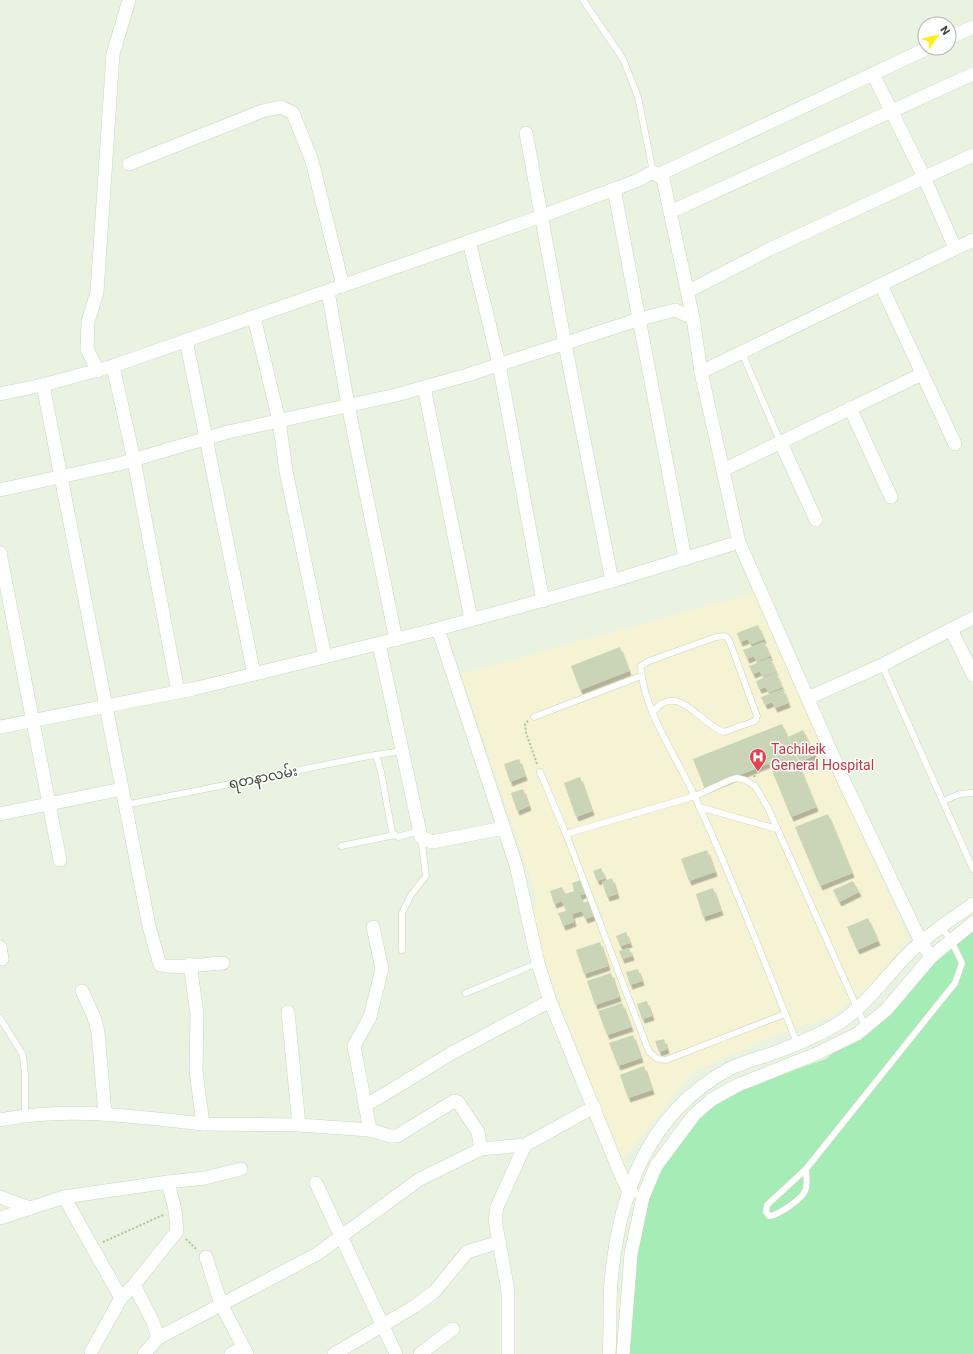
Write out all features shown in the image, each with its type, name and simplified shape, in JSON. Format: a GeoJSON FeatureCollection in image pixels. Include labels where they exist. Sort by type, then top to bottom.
{"type":"FeatureCollection","features":[{"type":"Feature","properties":{"kind":"street"},"geometry":{"type":"LineString","coordinates":[[98,371],[87,349],[88,322],[97,292],[113,54],[129,0]]}},
{"type":"Feature","properties":{"kind":"street"},"geometry":{"type":"LineString","coordinates":[[957,34],[973,27]]}},
{"type":"Feature","properties":{"kind":"street"},"geometry":{"type":"LineString","coordinates":[[0,394],[98,371],[542,216],[655,173],[917,53]]}},
{"type":"Feature","properties":{"kind":"street"},"geometry":{"type":"LineString","coordinates":[[873,74],[924,177],[955,248]]}},
{"type":"Feature","properties":{"kind":"street"},"geometry":{"type":"LineString","coordinates":[[670,212],[973,74]]}},
{"type":"Feature","properties":{"kind":"street"},"geometry":{"type":"LineString","coordinates":[[129,164],[262,111],[281,107],[293,113],[312,162],[343,286]]}},
{"type":"Feature","properties":{"kind":"street"},"geometry":{"type":"LineString","coordinates":[[526,133],[565,344],[612,581]]}},
{"type":"Feature","properties":{"kind":"street"},"geometry":{"type":"LineString","coordinates":[[687,292],[770,250],[973,155]]}},
{"type":"Feature","properties":{"kind":"street"},"geometry":{"type":"LineString","coordinates":[[655,173],[663,179],[693,318],[701,372],[739,542],[843,779],[921,942],[931,957]]}},
{"type":"Feature","properties":{"kind":"street"},"geometry":{"type":"LineString","coordinates":[[614,188],[684,558]]}},
{"type":"Feature","properties":{"kind":"street"},"geometry":{"type":"LineString","coordinates":[[701,372],[973,240]]}},
{"type":"Feature","properties":{"kind":"street"},"geometry":{"type":"LineString","coordinates":[[469,241],[499,364],[543,601]]}},
{"type":"Feature","properties":{"kind":"street"},"geometry":{"type":"LineString","coordinates":[[881,285],[955,444]]}},
{"type":"Feature","properties":{"kind":"street"},"geometry":{"type":"LineString","coordinates":[[328,291],[348,405],[396,640]]}},
{"type":"Feature","properties":{"kind":"street"},"geometry":{"type":"LineString","coordinates":[[0,490],[134,460],[206,439],[396,395],[565,344],[640,319],[675,310],[693,318]]}},
{"type":"Feature","properties":{"kind":"street"},"geometry":{"type":"LineString","coordinates":[[254,317],[279,421],[286,471],[325,657]]}},
{"type":"Feature","properties":{"kind":"street"},"geometry":{"type":"LineString","coordinates":[[186,340],[254,674]]}},
{"type":"Feature","properties":{"kind":"street"},"geometry":{"type":"LineString","coordinates":[[113,366],[134,460],[178,692]]}},
{"type":"Feature","properties":{"kind":"street"},"geometry":{"type":"LineString","coordinates":[[723,470],[780,441],[922,374]]}},
{"type":"Feature","properties":{"kind":"street"},"geometry":{"type":"LineString","coordinates":[[43,385],[149,926],[160,966],[172,968],[190,964],[223,963]]}},
{"type":"Feature","properties":{"kind":"street"},"geometry":{"type":"LineString","coordinates":[[424,386],[471,619]]}},
{"type":"Feature","properties":{"kind":"street"},"geometry":{"type":"LineString","coordinates":[[850,408],[891,497]]}},
{"type":"Feature","properties":{"kind":"street"},"geometry":{"type":"LineString","coordinates":[[780,441],[816,520]]}},
{"type":"Feature","properties":{"kind":"street"},"geometry":{"type":"LineString","coordinates":[[0,728],[106,705],[178,692],[396,640],[543,601],[739,542]]}},
{"type":"Feature","properties":{"kind":"street"},"geometry":{"type":"LineString","coordinates":[[0,553],[60,860]]}},
{"type":"Feature","properties":{"kind":"street"},"geometry":{"type":"LineString","coordinates":[[808,698],[882,665],[973,618]]}},
{"type":"Feature","properties":{"kind":"street"},"geometry":{"type":"LineString","coordinates":[[438,629],[516,865],[538,963],[550,1001],[628,1190],[643,1197]]}},
{"type":"Feature","properties":{"kind":"street"},"geometry":{"type":"LineString","coordinates":[[951,630],[973,674]]}},
{"type":"Feature","properties":{"kind":"street"},"geometry":{"type":"LineString","coordinates":[[379,644],[420,834],[432,842],[504,828]]}},
{"type":"Feature","properties":{"kind":"street"},"geometry":{"type":"LineString","coordinates":[[0,814],[122,789]]}},
{"type":"Feature","properties":{"kind":"street"},"geometry":{"type":"LineString","coordinates":[[609,1354],[611,1284],[615,1244],[628,1190],[645,1153],[669,1116],[701,1085],[731,1068],[809,1039],[843,1020],[870,996],[908,954],[921,942],[973,904]]}},
{"type":"Feature","properties":{"kind":"street"},"geometry":{"type":"LineString","coordinates":[[623,1354],[631,1254],[643,1197],[656,1166],[694,1115],[711,1100],[738,1085],[837,1046],[866,1028],[886,1010],[931,957],[973,923]]}},
{"type":"Feature","properties":{"kind":"street"},"geometry":{"type":"LineString","coordinates":[[370,1130],[354,1046],[370,1017],[382,969],[373,927]]}},
{"type":"Feature","properties":{"kind":"street"},"geometry":{"type":"LineString","coordinates":[[190,964],[197,1014],[196,1071],[203,1124]]}},
{"type":"Feature","properties":{"kind":"street"},"geometry":{"type":"LineString","coordinates":[[82,991],[94,1017],[98,1032],[105,1114]]}},
{"type":"Feature","properties":{"kind":"street"},"geometry":{"type":"LineString","coordinates":[[365,1106],[452,1053],[550,1001]]}},
{"type":"Feature","properties":{"kind":"street"},"geometry":{"type":"LineString","coordinates":[[288,1012],[299,1125]]}},
{"type":"Feature","properties":{"kind":"street"},"geometry":{"type":"LineString","coordinates":[[0,1120],[25,1115],[105,1114],[203,1124],[299,1125],[370,1130],[390,1136],[397,1136],[447,1104],[456,1101],[469,1116],[478,1132],[481,1149]]}},
{"type":"Feature","properties":{"kind":"street"},"geometry":{"type":"LineString","coordinates":[[144,1354],[158,1338],[317,1254],[420,1179],[481,1149],[525,1145],[594,1107]]}},
{"type":"Feature","properties":{"kind":"street"},"geometry":{"type":"LineString","coordinates":[[508,1354],[508,1291],[495,1220],[497,1207],[525,1145]]}},
{"type":"Feature","properties":{"kind":"street"},"geometry":{"type":"LineString","coordinates":[[0,1218],[64,1197],[221,1175],[241,1169]]}},
{"type":"Feature","properties":{"kind":"street"},"geometry":{"type":"LineString","coordinates":[[91,1352],[121,1298],[134,1285],[177,1232],[175,1210],[168,1182]]}},
{"type":"Feature","properties":{"kind":"street"},"geometry":{"type":"LineString","coordinates":[[316,1183],[396,1354]]}},
{"type":"Feature","properties":{"kind":"street"},"geometry":{"type":"LineString","coordinates":[[0,1196],[30,1208]]}},
{"type":"Feature","properties":{"kind":"street"},"geometry":{"type":"LineString","coordinates":[[64,1197],[91,1248],[121,1298]]}},
{"type":"Feature","properties":{"kind":"street"},"geometry":{"type":"LineString","coordinates":[[334,1354],[383,1326],[415,1306],[435,1291],[467,1252],[499,1242]]}},
{"type":"Feature","properties":{"kind":"street"},"geometry":{"type":"LineString","coordinates":[[206,1257],[221,1304],[245,1351],[232,1354]]}},
{"type":"Feature","properties":{"kind":"street"},"geometry":{"type":"LineString","coordinates":[[134,1285],[153,1322],[158,1338]]}},
{"type":"Feature","properties":{"kind":"street"},"geometry":{"type":"LineString","coordinates":[[420,1354],[453,1329]]}},
{"type":"Feature","properties":{"kind":"lane"},"geometry":{"type":"LineString","coordinates":[[583,0],[623,59],[638,97],[655,173]]}},
{"type":"Feature","properties":{"kind":"lane"},"geometry":{"type":"LineString","coordinates":[[742,353],[780,441]]}},
{"type":"Feature","properties":{"kind":"lane"},"geometry":{"type":"LineString","coordinates":[[653,712],[659,704],[667,700],[680,703],[697,712],[714,727],[724,732],[756,721],[757,716],[729,640],[725,636],[716,637],[648,660],[641,666],[641,676],[653,712],[695,796],[796,1043]]}},
{"type":"Feature","properties":{"kind":"lane"},"geometry":{"type":"LineString","coordinates":[[882,665],[973,869]]}},
{"type":"Feature","properties":{"kind":"lane"},"geometry":{"type":"LineString","coordinates":[[534,716],[641,676]]}},
{"type":"Feature","properties":{"kind":"lane","name":"ရတနာလမ်း"},"geometry":{"type":"LineString","coordinates":[[125,805],[402,751]]}},
{"type":"Feature","properties":{"kind":"lane"},"geometry":{"type":"LineString","coordinates":[[376,755],[381,772],[392,832],[395,835]]}},
{"type":"Feature","properties":{"kind":"lane"},"geometry":{"type":"LineString","coordinates":[[540,772],[566,834],[649,1052],[658,1059],[666,1060],[785,1014]]}},
{"type":"Feature","properties":{"kind":"lane"},"geometry":{"type":"LineString","coordinates":[[566,834],[695,796],[730,780],[745,780],[755,786],[768,808],[866,1028]]}},
{"type":"Feature","properties":{"kind":"lane"},"geometry":{"type":"LineString","coordinates":[[943,801],[960,794],[973,793]]}},
{"type":"Feature","properties":{"kind":"lane"},"geometry":{"type":"LineString","coordinates":[[699,807],[777,829]]}},
{"type":"Feature","properties":{"kind":"lane"},"geometry":{"type":"LineString","coordinates":[[341,846],[395,835],[420,834],[426,876],[411,895],[402,913],[402,950]]}},
{"type":"Feature","properties":{"kind":"lane"},"geometry":{"type":"LineString","coordinates":[[806,1169],[806,1190],[803,1196],[779,1213],[769,1216],[766,1212],[767,1205],[806,1169],[954,983],[962,963],[951,940],[941,927]]}},
{"type":"Feature","properties":{"kind":"lane"},"geometry":{"type":"LineString","coordinates":[[466,993],[538,963]]}},
{"type":"Feature","properties":{"kind":"lane"},"geometry":{"type":"LineString","coordinates":[[0,1018],[23,1055],[26,1074],[25,1115]]}},
{"type":"Feature","properties":{"kind":"path"},"geometry":{"type":"LineString","coordinates":[[534,716],[525,724],[526,733],[540,772]]}},
{"type":"Feature","properties":{"kind":"path"},"geometry":{"type":"LineString","coordinates":[[91,1248],[175,1210]]}},
{"type":"Feature","properties":{"kind":"path"},"geometry":{"type":"LineString","coordinates":[[177,1232],[206,1257]]}},
{"type":"Feature","properties":{"kind":"shaded area"},"geometry":{"type":"Polygon","coordinates":[[[754,593],[908,937],[882,974],[833,1016],[773,1036],[692,1073],[620,1163],[542,955],[532,912],[537,897],[461,674],[754,593]]]}},
{"type":"Feature","properties":{"kind":"green space"},"geometry":{"type":"Polygon","coordinates":[[[973,924],[973,1354],[624,1354],[625,1297],[650,1181],[684,1123],[723,1094],[826,1059],[875,1016],[973,924]]]}},
{"type":"Feature","properties":{"kind":"building"},"geometry":{"type":"Polygon","coordinates":[[[758,625],[764,639],[750,645],[748,639],[740,642],[737,633],[758,625]]]}},
{"type":"Feature","properties":{"kind":"building"},"geometry":{"type":"Polygon","coordinates":[[[764,642],[770,656],[756,662],[754,656],[747,659],[743,650],[764,642]]]}},
{"type":"Feature","properties":{"kind":"building"},"geometry":{"type":"Polygon","coordinates":[[[620,647],[629,671],[580,690],[571,666],[620,647]]]}},
{"type":"Feature","properties":{"kind":"building"},"geometry":{"type":"Polygon","coordinates":[[[770,658],[776,672],[762,677],[760,671],[753,674],[749,666],[770,658]]]}},
{"type":"Feature","properties":{"kind":"building"},"geometry":{"type":"Polygon","coordinates":[[[776,673],[782,687],[768,693],[766,687],[759,689],[756,681],[776,673]]]}},
{"type":"Feature","properties":{"kind":"building"},"geometry":{"type":"Polygon","coordinates":[[[783,689],[788,703],[775,708],[772,702],[765,705],[761,697],[783,689]]]}},
{"type":"Feature","properties":{"kind":"building"},"geometry":{"type":"Polygon","coordinates":[[[782,724],[816,807],[791,817],[769,763],[705,789],[693,759],[782,724]]]}},
{"type":"Feature","properties":{"kind":"building"},"geometry":{"type":"Polygon","coordinates":[[[803,730],[815,755],[800,762],[788,737],[803,730]]]}},
{"type":"Feature","properties":{"kind":"building"},"geometry":{"type":"Polygon","coordinates":[[[519,759],[525,776],[510,782],[504,764],[519,759]]]}},
{"type":"Feature","properties":{"kind":"building"},"geometry":{"type":"Polygon","coordinates":[[[580,777],[592,811],[576,817],[564,783],[580,777]]]}},
{"type":"Feature","properties":{"kind":"building"},"geometry":{"type":"Polygon","coordinates":[[[523,789],[529,806],[517,811],[511,793],[523,789]]]}},
{"type":"Feature","properties":{"kind":"building"},"geometry":{"type":"Polygon","coordinates":[[[828,814],[852,873],[820,886],[795,827],[828,814]]]}},
{"type":"Feature","properties":{"kind":"building"},"geometry":{"type":"Polygon","coordinates":[[[707,850],[715,872],[689,881],[681,859],[707,850]]]}},
{"type":"Feature","properties":{"kind":"building"},"geometry":{"type":"Polygon","coordinates":[[[601,868],[605,878],[597,881],[593,871],[601,868]]]}},
{"type":"Feature","properties":{"kind":"building"},"geometry":{"type":"Polygon","coordinates":[[[612,878],[617,894],[607,897],[602,882],[612,878]]]}},
{"type":"Feature","properties":{"kind":"building"},"geometry":{"type":"Polygon","coordinates":[[[582,880],[587,893],[580,895],[583,903],[589,901],[594,916],[585,919],[582,911],[572,914],[574,922],[563,926],[558,913],[566,911],[562,901],[554,904],[550,891],[562,887],[565,894],[574,891],[572,883],[582,880]]]}},
{"type":"Feature","properties":{"kind":"building"},"geometry":{"type":"Polygon","coordinates":[[[853,881],[859,892],[839,902],[833,890],[853,881]]]}},
{"type":"Feature","properties":{"kind":"building"},"geometry":{"type":"Polygon","coordinates":[[[713,888],[721,911],[703,917],[696,894],[713,888]]]}},
{"type":"Feature","properties":{"kind":"building"},"geometry":{"type":"Polygon","coordinates":[[[868,918],[878,941],[857,950],[847,927],[868,918]]]}},
{"type":"Feature","properties":{"kind":"building"},"geometry":{"type":"Polygon","coordinates":[[[626,932],[630,943],[620,946],[616,936],[626,932]]]}},
{"type":"Feature","properties":{"kind":"building"},"geometry":{"type":"Polygon","coordinates":[[[600,942],[608,966],[584,974],[576,950],[600,942]]]}},
{"type":"Feature","properties":{"kind":"building"},"geometry":{"type":"Polygon","coordinates":[[[629,948],[632,956],[622,959],[619,951],[629,948]]]}},
{"type":"Feature","properties":{"kind":"building"},"geometry":{"type":"Polygon","coordinates":[[[638,969],[642,981],[630,985],[626,972],[638,969]]]}},
{"type":"Feature","properties":{"kind":"building"},"geometry":{"type":"Polygon","coordinates":[[[611,973],[619,997],[595,1005],[587,981],[611,973]]]}},
{"type":"Feature","properties":{"kind":"building"},"geometry":{"type":"Polygon","coordinates":[[[647,1001],[652,1016],[642,1019],[637,1004],[647,1001]]]}},
{"type":"Feature","properties":{"kind":"building"},"geometry":{"type":"Polygon","coordinates":[[[622,1003],[631,1027],[607,1035],[598,1011],[622,1003]]]}},
{"type":"Feature","properties":{"kind":"building"},"geometry":{"type":"Polygon","coordinates":[[[633,1035],[641,1058],[618,1066],[609,1043],[633,1035]]]}},
{"type":"Feature","properties":{"kind":"building"},"geometry":{"type":"Polygon","coordinates":[[[664,1039],[667,1049],[659,1052],[655,1041],[664,1039]]]}},
{"type":"Feature","properties":{"kind":"building"},"geometry":{"type":"Polygon","coordinates":[[[644,1066],[652,1090],[628,1098],[620,1075],[644,1066]]]}},
{"type":"Feature","properties":{"kind":"place","name":"Tachileik General Hospital"},"geometry":{"type":"Point","coordinates":[758,772]}}]}
